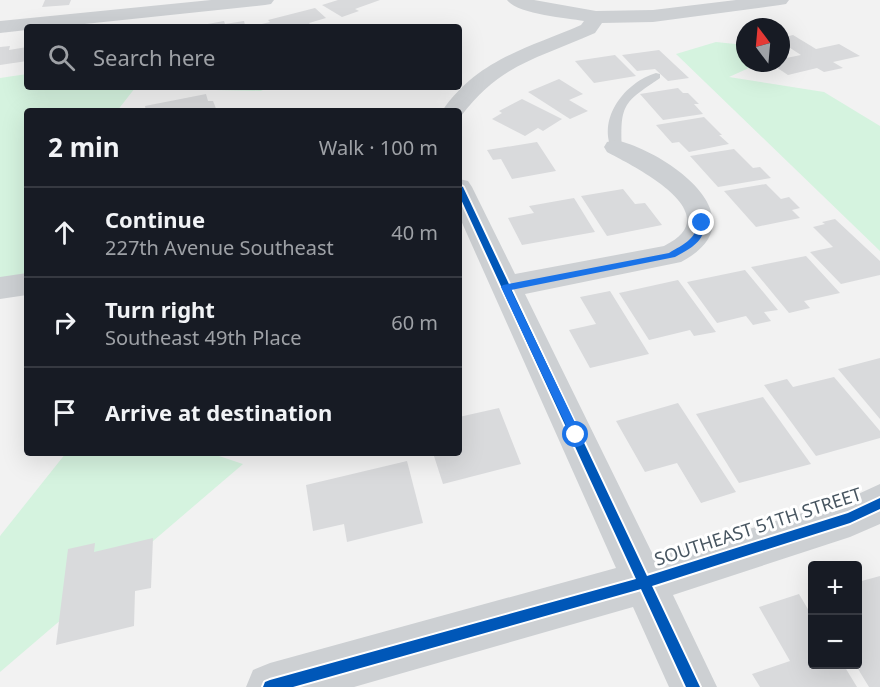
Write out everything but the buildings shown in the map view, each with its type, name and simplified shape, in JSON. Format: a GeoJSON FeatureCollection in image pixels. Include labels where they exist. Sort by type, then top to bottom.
{"type":"FeatureCollection","features":[{"type":"Feature","properties":{"kind":"street"},"geometry":{"type":"LineString","coordinates":[[0,27],[137,7],[265,0]]}},
{"type":"Feature","properties":{"kind":"street"},"geometry":{"type":"LineString","coordinates":[[516,0],[596,17],[637,18],[780,0]]}},
{"type":"Feature","properties":{"kind":"street"},"geometry":{"type":"LineString","coordinates":[[455,108],[465,94],[488,74],[528,52],[588,30],[596,17]]}},
{"type":"Feature","properties":{"kind":"street"},"geometry":{"type":"LineString","coordinates":[[506,287],[672,255],[693,243],[700,234],[702,223],[693,200],[668,176],[616,147]]}},
{"type":"Feature","properties":{"kind":"street"},"geometry":{"type":"LineString","coordinates":[[462,198],[693,687]]}},
{"type":"Feature","properties":{"kind":"street"},"geometry":{"type":"LineString","coordinates":[[0,288],[24,284]]}},
{"type":"Feature","properties":{"kind":"street","name":"SOUTHEAST 51TH STREET"},"geometry":{"type":"LineString","coordinates":[[270,687],[645,582],[850,518],[880,503]]}},
{"type":"Feature","properties":{"kind":"lane"},"geometry":{"type":"LineString","coordinates":[[616,147],[614,116],[623,99],[656,76]]}},
{"type":"Feature","properties":{"kind":"green space"},"geometry":{"type":"Polygon","coordinates":[[[716,42],[736,44],[736,72],[740,72],[729,77],[824,92],[880,126],[880,251],[676,54],[716,42]]]}},
{"type":"Feature","properties":{"kind":"green space"},"geometry":{"type":"Polygon","coordinates":[[[24,74],[24,90],[133,90],[119,108],[24,108],[24,279],[0,279],[0,78],[24,74]]]}},
{"type":"Feature","properties":{"kind":"green space"},"geometry":{"type":"Polygon","coordinates":[[[64,456],[219,456],[243,464],[0,672],[0,536],[64,456]]]}},
{"type":"Feature","properties":{"kind":"cycle path"},"geometry":{"type":"LineString","coordinates":[[462,193],[693,687]]}},
{"type":"Feature","properties":{"kind":"cycle path"},"geometry":{"type":"LineString","coordinates":[[270,687],[645,582],[850,518],[880,503]]}},
{"type":"Feature","properties":{"kind":"route"},"geometry":{"type":"LineString","coordinates":[[576,435],[506,287],[672,255],[685,250],[693,243],[700,234],[702,223]]}}]}
